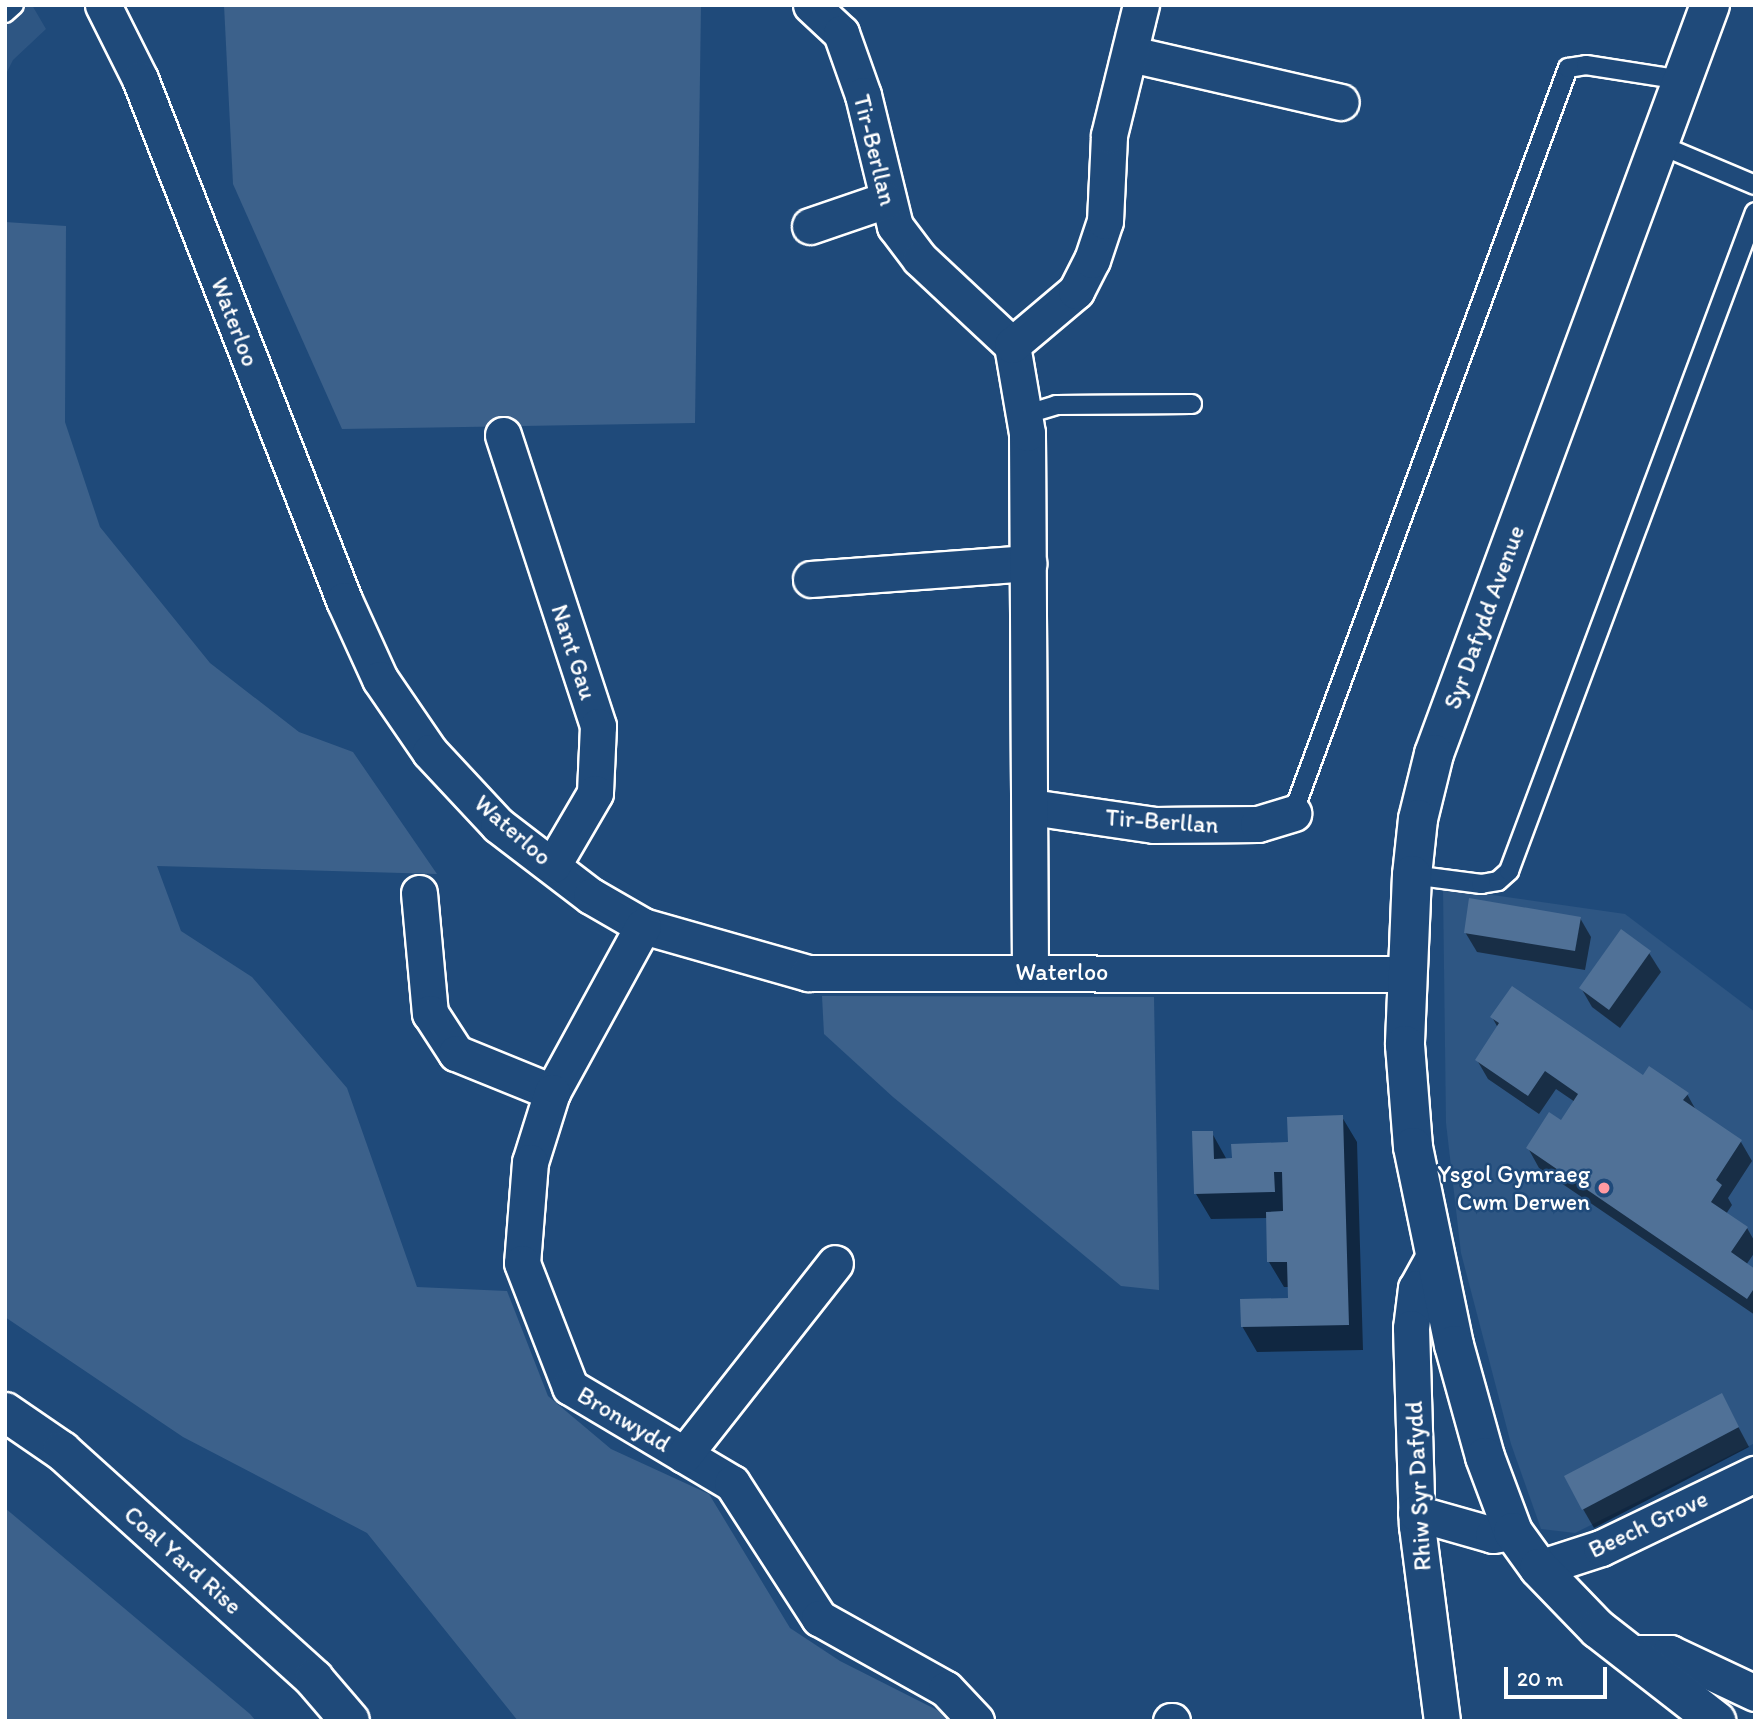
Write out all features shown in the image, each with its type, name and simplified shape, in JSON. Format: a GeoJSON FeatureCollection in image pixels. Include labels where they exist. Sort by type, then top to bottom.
{"type":"FeatureCollection","features":[{"type":"Feature","properties":{"kind":"street","name":"Waterloo"},"geometry":{"type":"LineString","coordinates":[[103,5],[139,79],[344,600],[380,678],[430,752],[498,825],[591,896],[643,926],[808,973],[1406,974]]}},
{"type":"Feature","properties":{"kind":"street","name":"Tir-Berllan"},"geometry":{"type":"LineString","coordinates":[[811,5],[841,33],[863,95],[886,200],[895,226],[920,258],[1012,345]]}},
{"type":"Feature","properties":{"kind":"street"},"geometry":{"type":"LineString","coordinates":[[1030,972],[1031,807],[1024,415],[1012,345],[1076,291],[1092,260],[1105,221],[1109,135],[1141,5]]}},
{"type":"Feature","properties":{"kind":"street","name":"Syr Dafydd Avenue"},"geometry":{"type":"LineString","coordinates":[[1710,5],[1434,754],[1418,819],[1412,875],[1405,1045],[1413,1147],[1434,1256],[1485,1457],[1513,1532],[1539,1568],[1628,1653],[1716,1721]]}},
{"type":"Feature","properties":{"kind":"street"},"geometry":{"type":"LineString","coordinates":[[1131,54],[1340,102]]}},
{"type":"Feature","properties":{"kind":"street"},"geometry":{"type":"LineString","coordinates":[[810,226],[886,200]]}},
{"type":"Feature","properties":{"kind":"street","name":"Nant Gau"},"geometry":{"type":"LineString","coordinates":[[503,435],[598,726],[595,793],[553,865]]}},
{"type":"Feature","properties":{"kind":"street"},"geometry":{"type":"LineString","coordinates":[[810,579],[1028,563]]}},
{"type":"Feature","properties":{"kind":"street","name":"Tir-Berllan"},"geometry":{"type":"LineString","coordinates":[[1031,807],[1154,825],[1258,824],[1293,813]]}},
{"type":"Feature","properties":{"kind":"street"},"geometry":{"type":"LineString","coordinates":[[419,893],[430,1013],[456,1053],[552,1092]]}},
{"type":"Feature","properties":{"kind":"street","name":"Bronwydd"},"geometry":{"type":"LineString","coordinates":[[643,926],[552,1092],[530,1162],[522,1263],[570,1387],[732,1483],[820,1618],[946,1689],[976,1721]]}},
{"type":"Feature","properties":{"kind":"street","name":"Rhiw Syr Dafydd"},"geometry":{"type":"LineString","coordinates":[[1434,1256],[1416,1288],[1411,1328],[1416,1513],[1443,1720]]}},
{"type":"Feature","properties":{"kind":"street"},"geometry":{"type":"LineString","coordinates":[[684,1455],[835,1263]]}},
{"type":"Feature","properties":{"kind":"street","name":"Coal Yard Rise"},"geometry":{"type":"LineString","coordinates":[[5,1412],[62,1451],[314,1679],[350,1721]]}},
{"type":"Feature","properties":{"kind":"street","name":"Beech Grove"},"geometry":{"type":"LineString","coordinates":[[1539,1568],[1601,1548],[1755,1474]]}},
{"type":"Feature","properties":{"kind":"street"},"geometry":{"type":"LineString","coordinates":[[1416,1513],[1493,1535],[1513,1532]]}},
{"type":"Feature","properties":{"kind":"street"},"geometry":{"type":"LineString","coordinates":[[1628,1653],[1670,1653],[1755,1693]]}},
{"type":"Feature","properties":{"kind":"lane"},"geometry":{"type":"LineString","coordinates":[[5,13],[14,5]]}},
{"type":"Feature","properties":{"kind":"lane"},"geometry":{"type":"LineString","coordinates":[[1293,813],[1568,68],[1586,65],[1682,80]]}},
{"type":"Feature","properties":{"kind":"lane"},"geometry":{"type":"LineString","coordinates":[[1658,144],[1755,185]]}},
{"type":"Feature","properties":{"kind":"lane"},"geometry":{"type":"LineString","coordinates":[[1412,875],[1481,884],[1498,881],[1509,872],[1755,212]]}},
{"type":"Feature","properties":{"kind":"lane"},"geometry":{"type":"LineString","coordinates":[[1024,415],[1056,405],[1192,404]]}},
{"type":"Feature","properties":{"kind":"shaded area"},"geometry":{"type":"Polygon","coordinates":[[[5,5],[32,5],[46,29],[13,60],[5,76],[5,5]]]}},
{"type":"Feature","properties":{"kind":"shaded area"},"geometry":{"type":"Polygon","coordinates":[[[224,5],[701,5],[695,423],[342,429],[233,184],[224,5]]]}},
{"type":"Feature","properties":{"kind":"shaded area"},"geometry":{"type":"Polygon","coordinates":[[[5,222],[66,226],[65,422],[100,527],[210,663],[299,732],[353,752],[437,874],[157,866],[181,931],[252,977],[347,1088],[417,1287],[507,1291],[548,1396],[611,1449],[709,1494],[790,1628],[840,1661],[939,1711],[948,1721],[518,1721],[367,1533],[183,1437],[5,1317],[5,222]]]}},
{"type":"Feature","properties":{"kind":"shaded area","name":"Ysgol Gymraeg Cwm Derwen"},"geometry":{"type":"Polygon","coordinates":[[[1443,888],[1625,914],[1755,1012],[1755,1443],[1575,1533],[1541,1529],[1511,1444],[1461,1253],[1446,1123],[1443,888]]]}},
{"type":"Feature","properties":{"kind":"shaded area"},"geometry":{"type":"Polygon","coordinates":[[[822,996],[1154,997],[1159,1290],[1121,1286],[893,1097],[824,1034],[822,996]]]}},
{"type":"Feature","properties":{"kind":"shaded area"},"geometry":{"type":"Polygon","coordinates":[[[5,1508],[250,1714],[256,1721],[5,1721],[5,1508]]]}},
{"type":"Feature","properties":{"kind":"building"},"geometry":{"type":"Polygon","coordinates":[[[1469,898],[1581,917],[1575,951],[1464,933],[1469,898]]]}},
{"type":"Feature","properties":{"kind":"building"},"geometry":{"type":"Polygon","coordinates":[[[1621,929],[1651,951],[1609,1010],[1579,988],[1621,929]]]}},
{"type":"Feature","properties":{"kind":"building"},"geometry":{"type":"Polygon","coordinates":[[[1512,986],[1643,1075],[1649,1066],[1689,1093],[1683,1100],[1742,1140],[1716,1180],[1722,1185],[1711,1202],[1748,1227],[1731,1252],[1755,1269],[1755,1287],[1747,1299],[1526,1148],[1549,1112],[1561,1120],[1578,1094],[1545,1071],[1528,1096],[1475,1060],[1499,1023],[1490,1017],[1512,986]]]}},
{"type":"Feature","properties":{"kind":"building"},"geometry":{"type":"Polygon","coordinates":[[[1343,1115],[1349,1325],[1241,1327],[1240,1299],[1288,1298],[1287,1262],[1267,1262],[1266,1212],[1283,1211],[1282,1172],[1274,1172],[1275,1192],[1194,1194],[1192,1131],[1213,1131],[1214,1159],[1232,1158],[1231,1144],[1288,1142],[1287,1117],[1343,1115]]]}},
{"type":"Feature","properties":{"kind":"building"},"geometry":{"type":"Polygon","coordinates":[[[1722,1393],[1739,1427],[1582,1510],[1564,1476],[1722,1393]]]}},
{"type":"Feature","properties":{"kind":"place","name":"Ysgol Gymraeg Cwm Derwen"},"geometry":{"type":"Point","coordinates":[1604,1188]}}]}
